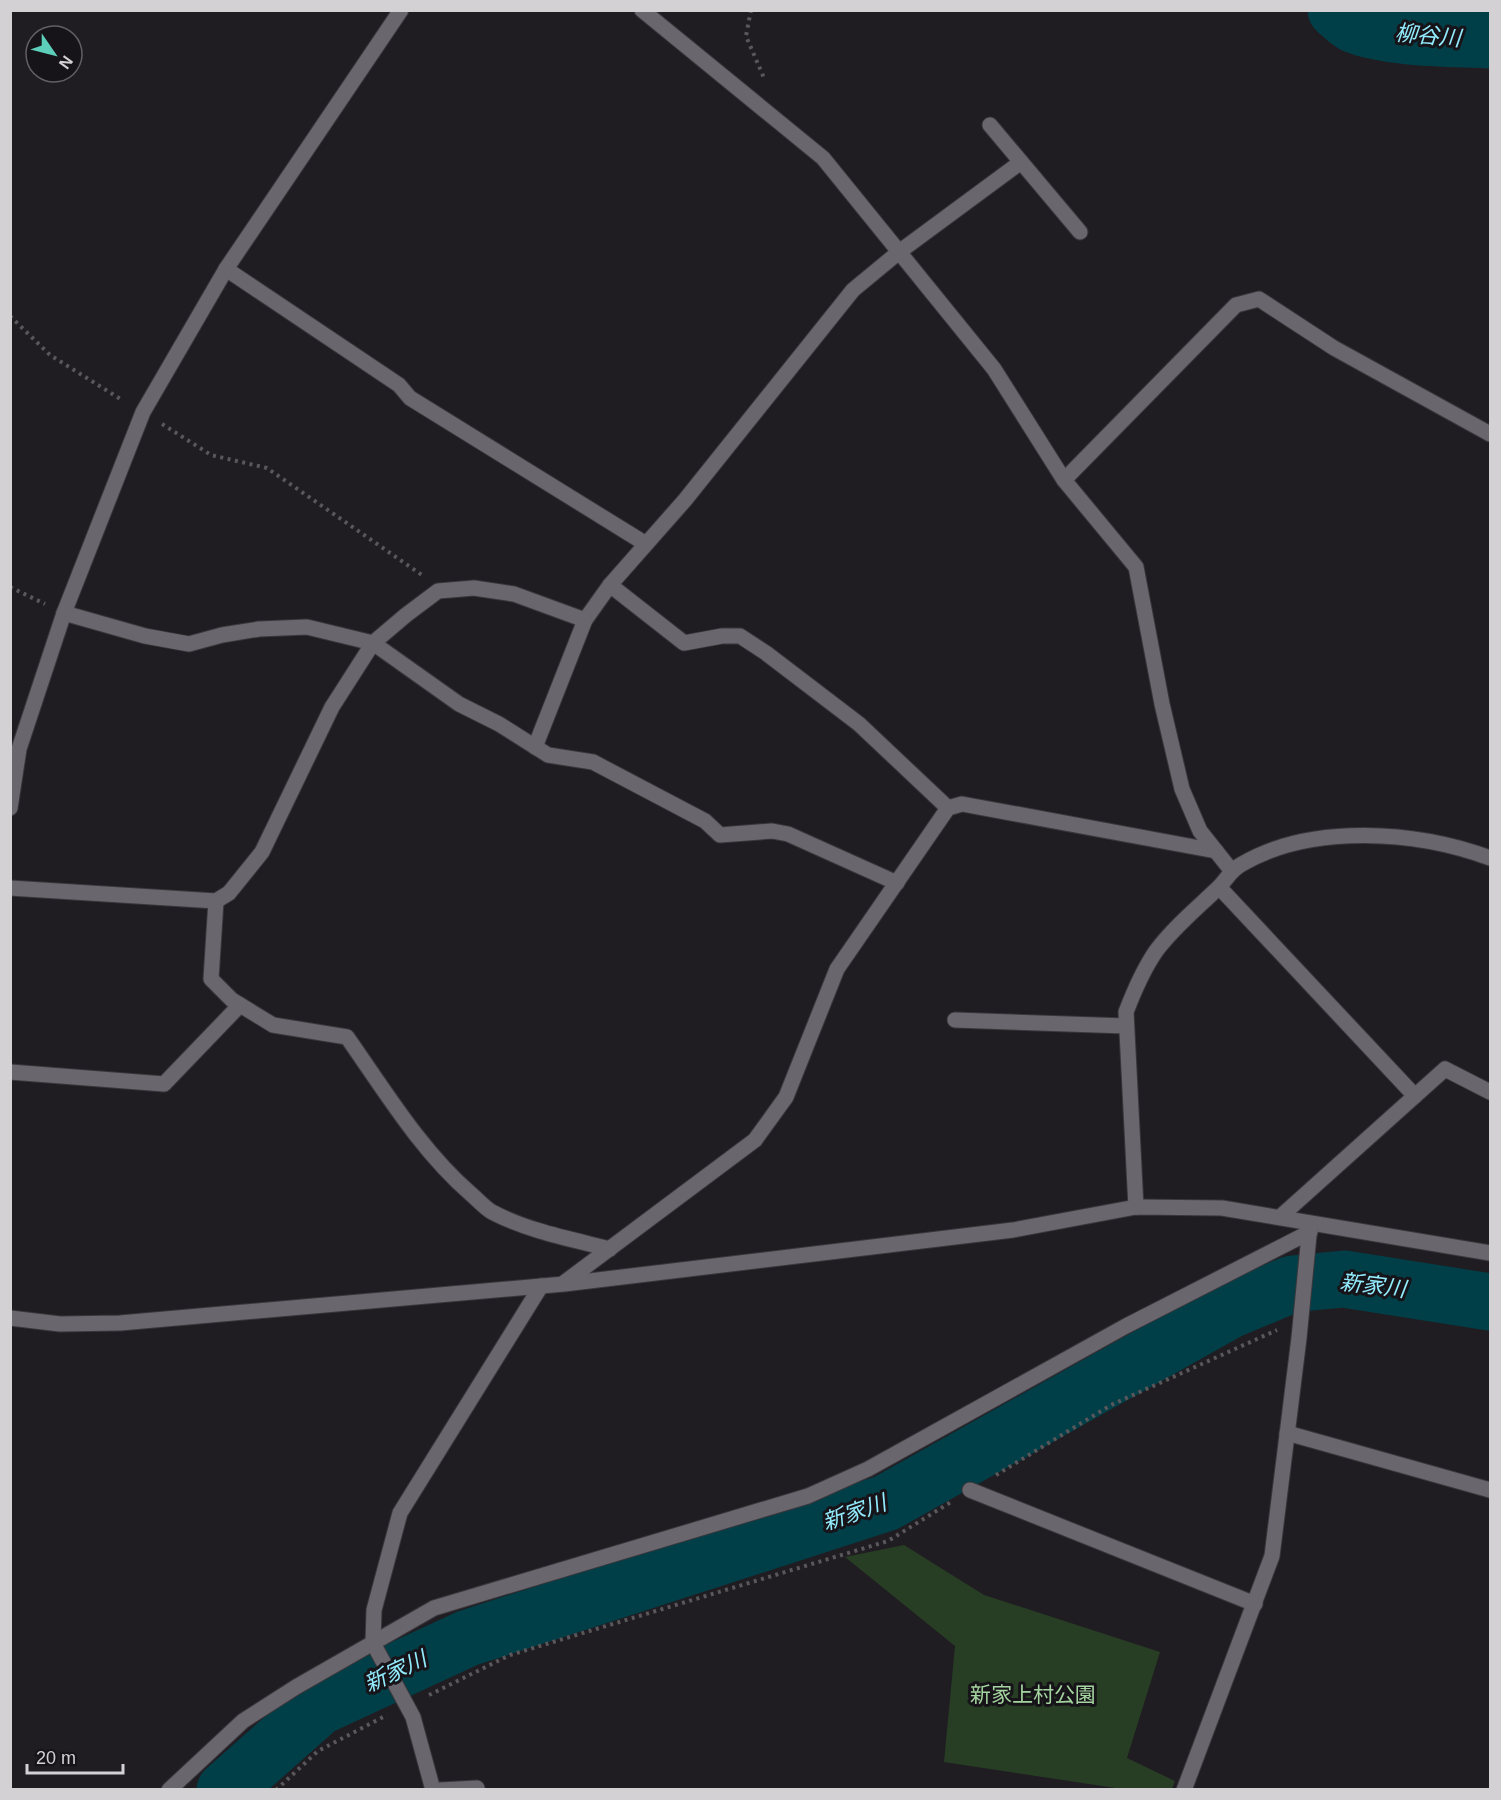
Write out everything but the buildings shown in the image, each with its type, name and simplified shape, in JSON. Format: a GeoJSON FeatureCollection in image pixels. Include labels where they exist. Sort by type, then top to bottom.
{"type":"FeatureCollection","features":[{"type":"Feature","properties":{"kind":"street"},"geometry":{"type":"LineString","coordinates":[[10,808],[19,749],[64,613],[143,412],[226,269],[401,10]]}},
{"type":"Feature","properties":{"kind":"street"},"geometry":{"type":"LineString","coordinates":[[642,10],[823,158],[994,369],[1065,480],[1136,567],[1162,704],[1182,789],[1200,831],[1231,870]]}},
{"type":"Feature","properties":{"kind":"street"},"geometry":{"type":"LineString","coordinates":[[990,125],[1080,232]]}},
{"type":"Feature","properties":{"kind":"street"},"geometry":{"type":"LineString","coordinates":[[535,747],[585,620],[610,585],[685,500],[853,290],[1021,162]]}},
{"type":"Feature","properties":{"kind":"street"},"geometry":{"type":"LineString","coordinates":[[226,269],[399,385],[410,398],[646,544]]}},
{"type":"Feature","properties":{"kind":"street"},"geometry":{"type":"LineString","coordinates":[[1065,480],[1236,305],[1259,299],[1334,348],[1491,434]]}},
{"type":"Feature","properties":{"kind":"street"},"geometry":{"type":"LineString","coordinates":[[610,585],[684,643],[722,636],[740,636],[766,653],[859,724],[948,808]]}},
{"type":"Feature","properties":{"kind":"street"},"geometry":{"type":"LineString","coordinates":[[10,888],[216,901],[229,893],[262,852],[332,706],[373,643],[438,591],[474,588],[514,594],[585,620]]}},
{"type":"Feature","properties":{"kind":"street"},"geometry":{"type":"LineString","coordinates":[[64,613],[145,636],[189,644],[222,635],[307,627],[373,643],[459,704],[499,724],[548,755],[593,762],[705,821],[720,835],[771,831],[788,834],[897,883]]}},
{"type":"Feature","properties":{"kind":"street"},"geometry":{"type":"LineString","coordinates":[[564,1284],[755,1140],[786,1097],[837,969],[948,808],[962,804],[1216,851]]}},
{"type":"Feature","properties":{"kind":"street"},"geometry":{"type":"LineString","coordinates":[[1136,1207],[1126,1012],[1138,983],[1156,951],[1197,907],[1220,887],[1231,870],[1244,862],[1294,842],[1356,834],[1411,838],[1475,852],[1491,858]]}},
{"type":"Feature","properties":{"kind":"street"},"geometry":{"type":"LineString","coordinates":[[1220,887],[1415,1096]]}},
{"type":"Feature","properties":{"kind":"street"},"geometry":{"type":"LineString","coordinates":[[216,901],[211,979],[240,1005],[273,1025],[347,1037],[413,1129],[453,1179],[491,1211],[547,1233],[610,1249]]}},
{"type":"Feature","properties":{"kind":"street"},"geometry":{"type":"LineString","coordinates":[[10,1072],[164,1084],[240,1005]]}},
{"type":"Feature","properties":{"kind":"street"},"geometry":{"type":"LineString","coordinates":[[955,1020],[1126,1026]]}},
{"type":"Feature","properties":{"kind":"street"},"geometry":{"type":"LineString","coordinates":[[1280,1217],[1445,1069],[1491,1092]]}},
{"type":"Feature","properties":{"kind":"street"},"geometry":{"type":"LineString","coordinates":[[10,1318],[60,1324],[120,1323],[564,1284],[1013,1230],[1136,1207],[1222,1208],[1280,1217],[1309,1234],[1491,1253]]}},
{"type":"Feature","properties":{"kind":"street"},"geometry":{"type":"LineString","coordinates":[[1184,1790],[1256,1604],[1272,1556],[1299,1338],[1309,1234]]}},
{"type":"Feature","properties":{"kind":"street"},"geometry":{"type":"LineString","coordinates":[[169,1790],[243,1721],[434,1608],[808,1496],[868,1469],[1126,1326],[1309,1234]]}},
{"type":"Feature","properties":{"kind":"street"},"geometry":{"type":"LineString","coordinates":[[433,1790],[410,1711],[373,1643],[374,1610],[400,1513],[541,1286]]}},
{"type":"Feature","properties":{"kind":"street"},"geometry":{"type":"LineString","coordinates":[[1287,1433],[1491,1490]]}},
{"type":"Feature","properties":{"kind":"street"},"geometry":{"type":"LineString","coordinates":[[970,1490],[1256,1604]]}},
{"type":"Feature","properties":{"kind":"street"},"geometry":{"type":"LineString","coordinates":[[440,1790],[477,1788]]}},
{"type":"Feature","properties":{"kind":"path"},"geometry":{"type":"LineString","coordinates":[[751,10],[746,36],[765,80]]}},
{"type":"Feature","properties":{"kind":"path"},"geometry":{"type":"LineString","coordinates":[[10,316],[50,356],[211,455],[267,468],[445,591]]}},
{"type":"Feature","properties":{"kind":"path"},"geometry":{"type":"LineString","coordinates":[[10,587],[64,613]]}},
{"type":"Feature","properties":{"kind":"path"},"geometry":{"type":"LineString","coordinates":[[276,1790],[318,1751],[410,1711],[510,1655],[888,1540],[1112,1405],[1301,1319]]}},
{"type":"Feature","properties":{"kind":"green space","name":"新家上村公園"},"geometry":{"type":"Polygon","coordinates":[[[904,1545],[984,1595],[1160,1652],[1127,1758],[1175,1781],[1172,1789],[1122,1789],[944,1762],[955,1646],[845,1557],[904,1545]]]}},
{"type":"Feature","properties":{"kind":"waterway","name":"柳谷川"},"geometry":{"type":"LineString","coordinates":[[1336,10],[1355,25],[1370,30],[1421,37],[1490,40]]}},
{"type":"Feature","properties":{"kind":"waterway","name":"新家川"},"geometry":{"type":"LineString","coordinates":[[225,1790],[319,1707],[468,1638],[886,1503],[1230,1310],[1292,1284],[1344,1279],[1490,1302]]}}]}
